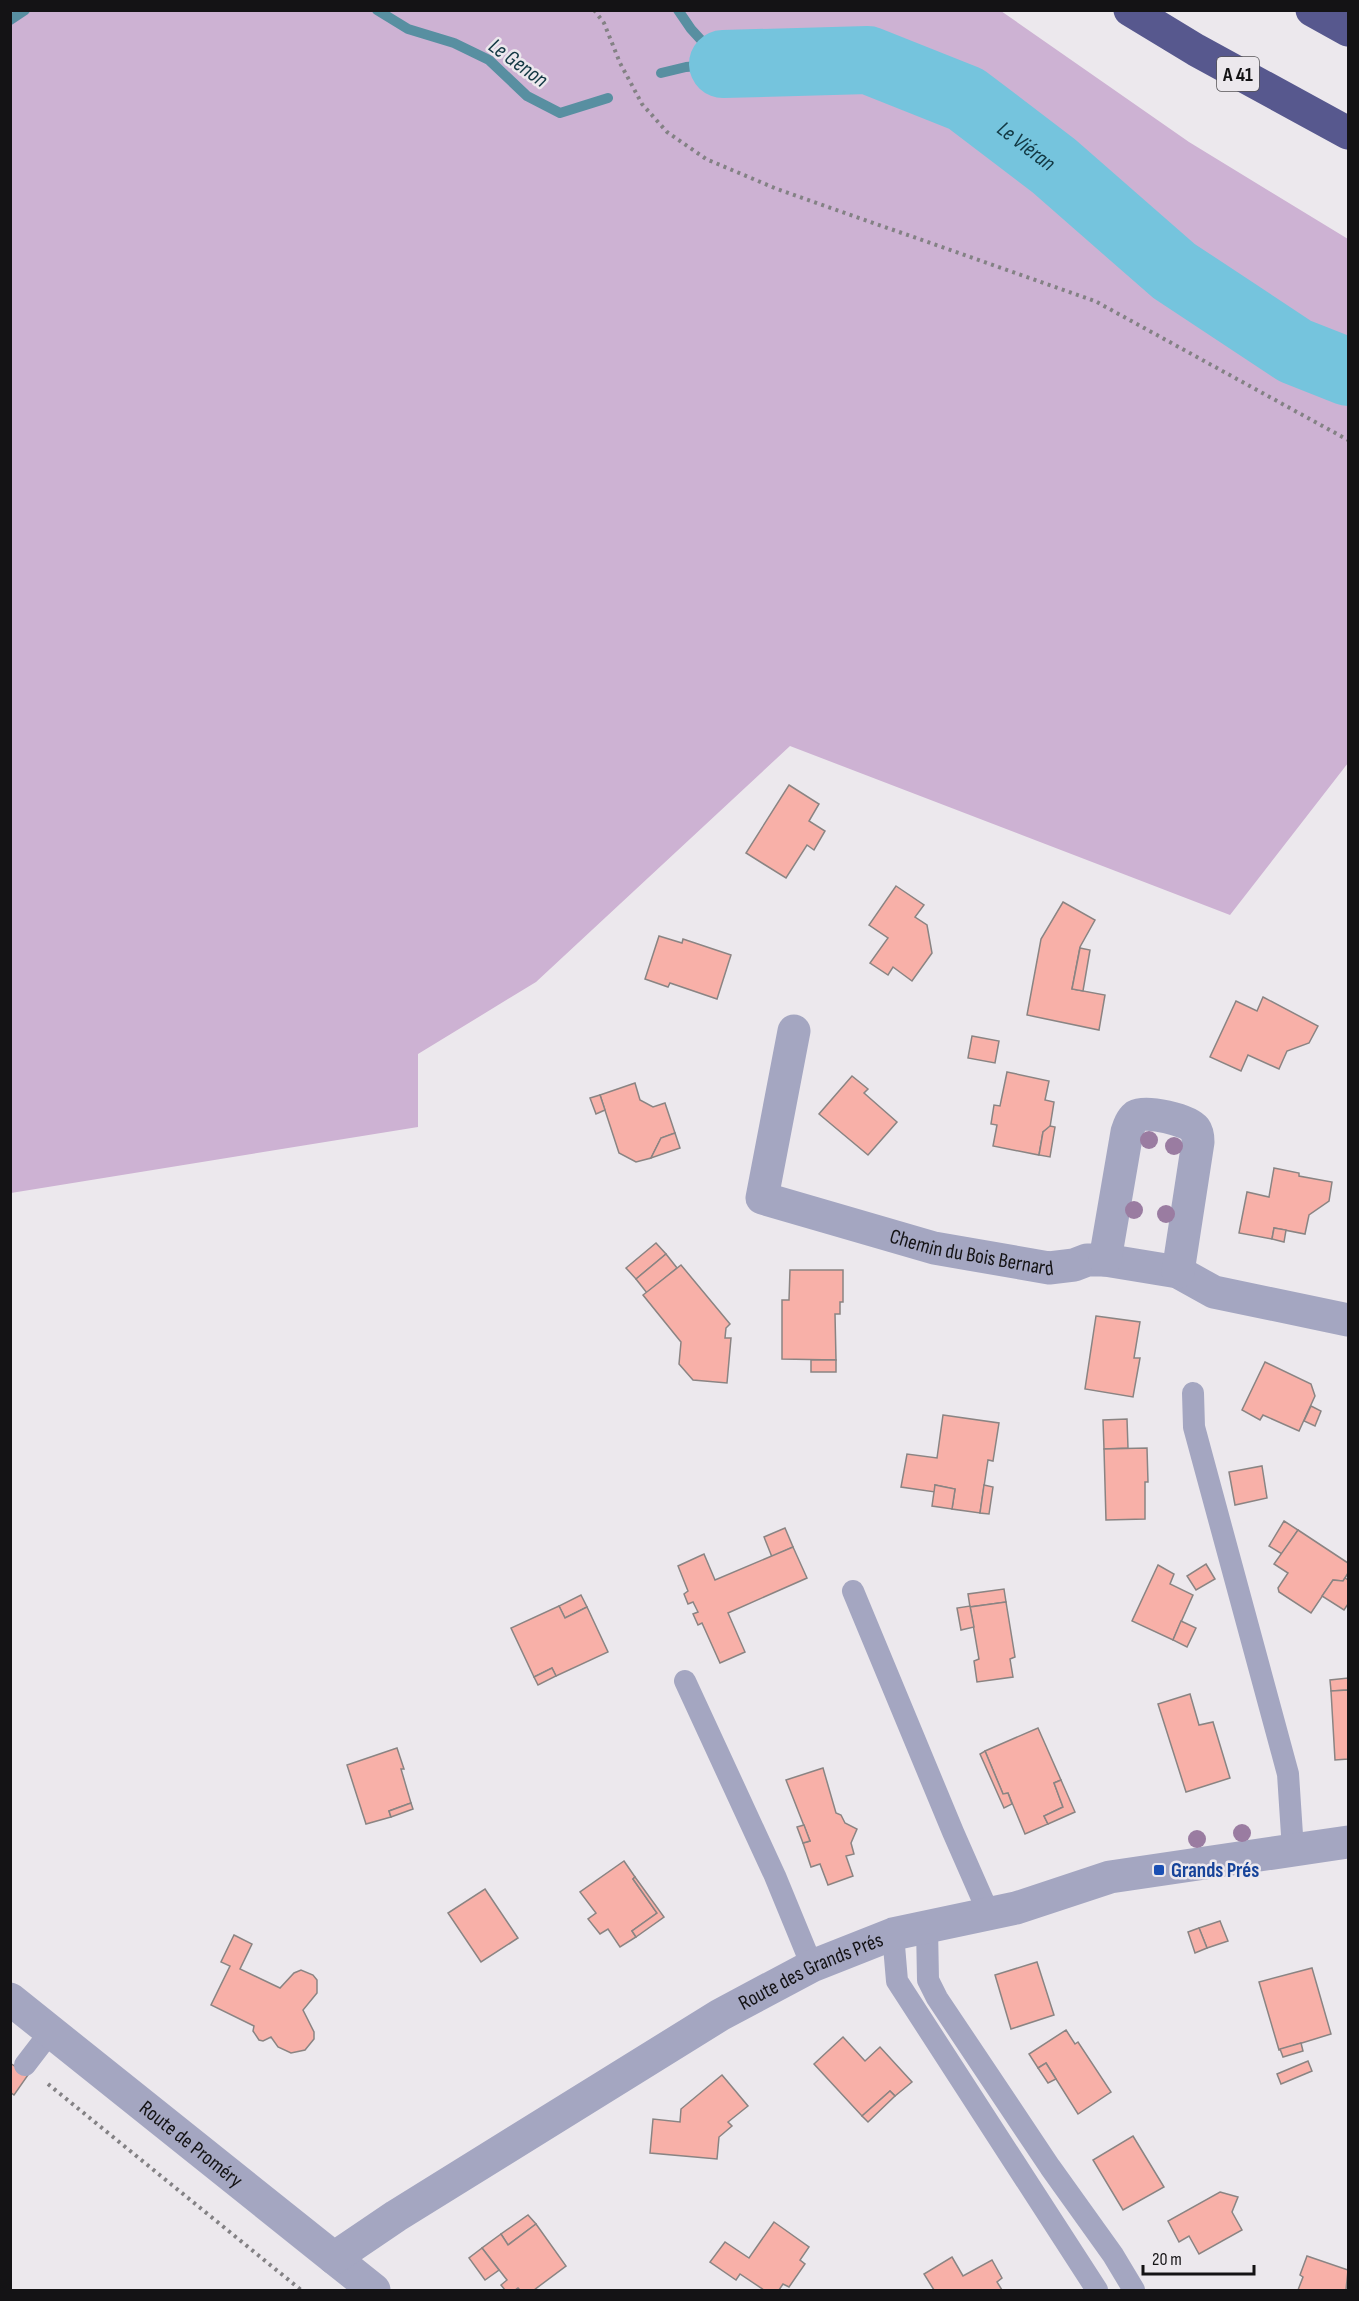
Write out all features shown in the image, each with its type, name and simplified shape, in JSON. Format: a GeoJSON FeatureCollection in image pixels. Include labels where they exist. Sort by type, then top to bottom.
{"type":"FeatureCollection","features":[{"type":"Feature","properties":{"kind":"highway","name":"A 41"},"geometry":{"type":"LineString","coordinates":[[1130,10],[1196,50],[1348,134]]}},
{"type":"Feature","properties":{"kind":"highway"},"geometry":{"type":"LineString","coordinates":[[1312,10],[1348,30]]}},
{"type":"Feature","properties":{"kind":"street","name":"Chemin du Bois Bernard"},"geometry":{"type":"LineString","coordinates":[[794,1031],[762,1198],[945,1250],[1049,1268],[1074,1265],[1088,1260],[1105,1260],[1178,1272],[1214,1292],[1348,1320]]}},
{"type":"Feature","properties":{"kind":"street"},"geometry":{"type":"LineString","coordinates":[[1105,1260],[1127,1132],[1134,1118],[1139,1114],[1147,1114],[1181,1120],[1194,1128],[1197,1134],[1198,1142],[1178,1272]]}},
{"type":"Feature","properties":{"kind":"street","name":"Route des Grands Prés"},"geometry":{"type":"LineString","coordinates":[[334,2258],[396,2216],[720,2015],[812,1966],[892,1934],[1039,1902],[1110,1877],[1348,1842]]}},
{"type":"Feature","properties":{"kind":"street","name":"Route de Proméry"},"geometry":{"type":"LineString","coordinates":[[10,1999],[374,2290]]}},
{"type":"Feature","properties":{"kind":"lane"},"geometry":{"type":"LineString","coordinates":[[1193,1393],[1194,1427],[1288,1774],[1293,1850]]}},
{"type":"Feature","properties":{"kind":"lane"},"geometry":{"type":"LineString","coordinates":[[854,1591],[989,1914]]}},
{"type":"Feature","properties":{"kind":"lane"},"geometry":{"type":"LineString","coordinates":[[685,1681],[776,1876],[812,1966]]}},
{"type":"Feature","properties":{"kind":"lane"},"geometry":{"type":"LineString","coordinates":[[927,1927],[928,1980],[937,1998],[1050,2167],[1113,2255],[1134,2290]]}},
{"type":"Feature","properties":{"kind":"lane"},"geometry":{"type":"LineString","coordinates":[[892,1934],[897,1981],[1097,2290]]}},
{"type":"Feature","properties":{"kind":"lane"},"geometry":{"type":"LineString","coordinates":[[25,2065],[51,2031]]}},
{"type":"Feature","properties":{"kind":"path"},"geometry":{"type":"LineString","coordinates":[[594,10],[604,23],[620,63],[642,104],[667,132],[706,159],[777,189],[1095,301],[1348,440]]}},
{"type":"Feature","properties":{"kind":"path"},"geometry":{"type":"LineString","coordinates":[[25,2065],[301,2290]]}},
{"type":"Feature","properties":{"kind":"shaded area"},"geometry":{"type":"Polygon","coordinates":[[[11,10],[1001,11],[1189,142],[1348,239],[1348,763],[1230,915],[790,746],[536,982],[418,1054],[418,1127],[11,1193],[11,10]]]}},
{"type":"Feature","properties":{"kind":"building"},"geometry":{"type":"Polygon","coordinates":[[[789,785],[819,804],[809,821],[825,831],[814,850],[807,845],[786,878],[746,853],[789,785]]]}},
{"type":"Feature","properties":{"kind":"building"},"geometry":{"type":"Polygon","coordinates":[[[896,886],[924,905],[915,917],[927,925],[932,953],[912,981],[893,967],[888,975],[870,963],[888,938],[869,925],[896,886]]]}},
{"type":"Feature","properties":{"kind":"building"},"geometry":{"type":"Polygon","coordinates":[[[1063,902],[1095,920],[1080,947],[1072,989],[1105,995],[1099,1030],[1027,1015],[1041,939],[1063,902]]]}},
{"type":"Feature","properties":{"kind":"building"},"geometry":{"type":"Polygon","coordinates":[[[659,936],[682,943],[683,939],[731,955],[717,999],[670,983],[668,987],[645,979],[659,936]]]}},
{"type":"Feature","properties":{"kind":"building"},"geometry":{"type":"Polygon","coordinates":[[[1080,948],[1090,950],[1083,991],[1072,989],[1080,948]]]}},
{"type":"Feature","properties":{"kind":"building"},"geometry":{"type":"Polygon","coordinates":[[[1263,997],[1318,1026],[1309,1043],[1287,1051],[1279,1069],[1248,1055],[1241,1071],[1210,1057],[1236,1001],[1257,1011],[1263,997]]]}},
{"type":"Feature","properties":{"kind":"building"},"geometry":{"type":"Polygon","coordinates":[[[972,1036],[999,1041],[995,1063],[968,1058],[972,1036]]]}},
{"type":"Feature","properties":{"kind":"building"},"geometry":{"type":"Polygon","coordinates":[[[1007,1072],[1049,1081],[1045,1100],[1054,1102],[1050,1127],[1043,1132],[1039,1155],[993,1146],[997,1125],[991,1124],[994,1105],[1000,1106],[1007,1072]]]}},
{"type":"Feature","properties":{"kind":"building"},"geometry":{"type":"Polygon","coordinates":[[[852,1076],[868,1089],[864,1093],[897,1122],[868,1155],[819,1114],[852,1076]]]}},
{"type":"Feature","properties":{"kind":"building"},"geometry":{"type":"Polygon","coordinates":[[[635,1083],[640,1100],[653,1107],[665,1103],[675,1133],[661,1138],[651,1158],[636,1162],[619,1153],[600,1095],[635,1083]]]}},
{"type":"Feature","properties":{"kind":"building"},"geometry":{"type":"Polygon","coordinates":[[[600,1095],[605,1110],[596,1114],[590,1098],[600,1095]]]}},
{"type":"Feature","properties":{"kind":"building"},"geometry":{"type":"Polygon","coordinates":[[[1050,1126],[1055,1127],[1050,1157],[1039,1155],[1043,1132],[1050,1126]]]}},
{"type":"Feature","properties":{"kind":"building"},"geometry":{"type":"Polygon","coordinates":[[[675,1133],[680,1148],[651,1158],[661,1138],[675,1133]]]}},
{"type":"Feature","properties":{"kind":"building"},"geometry":{"type":"Polygon","coordinates":[[[1274,1168],[1299,1173],[1299,1176],[1332,1182],[1329,1201],[1309,1215],[1305,1234],[1274,1228],[1272,1239],[1239,1233],[1247,1192],[1269,1197],[1274,1168]]]}},
{"type":"Feature","properties":{"kind":"building"},"geometry":{"type":"Polygon","coordinates":[[[1274,1228],[1286,1230],[1284,1242],[1272,1239],[1274,1228]]]}},
{"type":"Feature","properties":{"kind":"building"},"geometry":{"type":"Polygon","coordinates":[[[656,1243],[666,1254],[636,1279],[626,1268],[656,1243]]]}},
{"type":"Feature","properties":{"kind":"building"},"geometry":{"type":"Polygon","coordinates":[[[666,1254],[677,1268],[647,1293],[636,1279],[666,1254]]]}},
{"type":"Feature","properties":{"kind":"building"},"geometry":{"type":"Polygon","coordinates":[[[681,1265],[730,1324],[726,1328],[725,1338],[731,1338],[727,1383],[693,1380],[679,1364],[681,1342],[643,1295],[681,1265]]]}},
{"type":"Feature","properties":{"kind":"building"},"geometry":{"type":"Polygon","coordinates":[[[790,1270],[843,1270],[843,1302],[840,1302],[840,1314],[835,1314],[836,1360],[782,1359],[782,1300],[789,1300],[790,1270]]]}},
{"type":"Feature","properties":{"kind":"building"},"geometry":{"type":"Polygon","coordinates":[[[1096,1316],[1140,1322],[1134,1358],[1140,1358],[1133,1397],[1085,1389],[1096,1316]]]}},
{"type":"Feature","properties":{"kind":"building"},"geometry":{"type":"Polygon","coordinates":[[[811,1360],[836,1360],[836,1372],[811,1372],[811,1360]]]}},
{"type":"Feature","properties":{"kind":"building"},"geometry":{"type":"Polygon","coordinates":[[[1265,1362],[1311,1384],[1315,1396],[1299,1431],[1263,1415],[1260,1420],[1242,1410],[1265,1362]]]}},
{"type":"Feature","properties":{"kind":"building"},"geometry":{"type":"Polygon","coordinates":[[[1311,1406],[1321,1411],[1315,1426],[1304,1421],[1311,1406]]]}},
{"type":"Feature","properties":{"kind":"building"},"geometry":{"type":"Polygon","coordinates":[[[943,1415],[999,1423],[993,1461],[988,1460],[980,1513],[952,1509],[955,1489],[935,1485],[935,1492],[901,1487],[907,1454],[937,1458],[943,1415]]]}},
{"type":"Feature","properties":{"kind":"building"},"geometry":{"type":"Polygon","coordinates":[[[1127,1419],[1128,1448],[1104,1449],[1103,1420],[1127,1419]]]}},
{"type":"Feature","properties":{"kind":"building"},"geometry":{"type":"Polygon","coordinates":[[[1147,1448],[1148,1482],[1145,1482],[1145,1519],[1106,1520],[1104,1449],[1147,1448]]]}},
{"type":"Feature","properties":{"kind":"building"},"geometry":{"type":"Polygon","coordinates":[[[1262,1466],[1267,1498],[1235,1505],[1229,1472],[1262,1466]]]}},
{"type":"Feature","properties":{"kind":"building"},"geometry":{"type":"Polygon","coordinates":[[[935,1485],[955,1489],[952,1509],[932,1506],[935,1485]]]}},
{"type":"Feature","properties":{"kind":"building"},"geometry":{"type":"Polygon","coordinates":[[[984,1485],[993,1487],[989,1514],[980,1513],[984,1485]]]}},
{"type":"Feature","properties":{"kind":"building"},"geometry":{"type":"Polygon","coordinates":[[[1284,1521],[1298,1530],[1282,1554],[1269,1546],[1284,1521]]]}},
{"type":"Feature","properties":{"kind":"building"},"geometry":{"type":"Polygon","coordinates":[[[785,1528],[793,1547],[772,1557],[764,1537],[785,1528]]]}},
{"type":"Feature","properties":{"kind":"building"},"geometry":{"type":"Polygon","coordinates":[[[1298,1530],[1348,1563],[1348,1573],[1343,1581],[1333,1580],[1311,1613],[1279,1592],[1278,1588],[1288,1573],[1274,1564],[1298,1530]]]}},
{"type":"Feature","properties":{"kind":"building"},"geometry":{"type":"Polygon","coordinates":[[[793,1547],[807,1578],[728,1613],[745,1652],[720,1663],[702,1623],[698,1625],[693,1614],[698,1612],[693,1602],[688,1604],[684,1594],[688,1591],[678,1566],[704,1554],[715,1580],[793,1547]]]}},
{"type":"Feature","properties":{"kind":"building"},"geometry":{"type":"Polygon","coordinates":[[[1206,1564],[1215,1579],[1196,1590],[1187,1576],[1206,1564]]]}},
{"type":"Feature","properties":{"kind":"building"},"geometry":{"type":"Polygon","coordinates":[[[1158,1565],[1174,1574],[1170,1584],[1193,1595],[1173,1640],[1132,1621],[1158,1565]]]}},
{"type":"Feature","properties":{"kind":"building"},"geometry":{"type":"Polygon","coordinates":[[[1345,1578],[1348,1580],[1348,1604],[1344,1610],[1322,1596],[1333,1580],[1343,1581],[1345,1578]]]}},
{"type":"Feature","properties":{"kind":"building"},"geometry":{"type":"Polygon","coordinates":[[[1004,1589],[1006,1602],[970,1607],[968,1594],[1004,1589]]]}},
{"type":"Feature","properties":{"kind":"building"},"geometry":{"type":"Polygon","coordinates":[[[581,1595],[587,1607],[565,1618],[559,1606],[581,1595]]]}},
{"type":"Feature","properties":{"kind":"building"},"geometry":{"type":"Polygon","coordinates":[[[1006,1602],[1015,1657],[1010,1659],[1013,1677],[977,1682],[974,1661],[979,1659],[970,1607],[1006,1602]]]}},
{"type":"Feature","properties":{"kind":"building"},"geometry":{"type":"Polygon","coordinates":[[[559,1606],[565,1618],[587,1607],[608,1652],[556,1676],[552,1668],[534,1677],[511,1628],[559,1606]]]}},
{"type":"Feature","properties":{"kind":"building"},"geometry":{"type":"Polygon","coordinates":[[[970,1606],[974,1627],[961,1630],[957,1608],[970,1606]]]}},
{"type":"Feature","properties":{"kind":"building"},"geometry":{"type":"Polygon","coordinates":[[[1181,1621],[1196,1628],[1187,1647],[1173,1640],[1181,1621]]]}},
{"type":"Feature","properties":{"kind":"building"},"geometry":{"type":"Polygon","coordinates":[[[552,1668],[556,1676],[538,1685],[534,1677],[552,1668]]]}},
{"type":"Feature","properties":{"kind":"building"},"geometry":{"type":"Polygon","coordinates":[[[1348,1678],[1348,1690],[1331,1691],[1330,1680],[1348,1678]]]}},
{"type":"Feature","properties":{"kind":"building"},"geometry":{"type":"Polygon","coordinates":[[[1348,1690],[1348,1759],[1335,1760],[1331,1691],[1348,1690]]]}},
{"type":"Feature","properties":{"kind":"building"},"geometry":{"type":"Polygon","coordinates":[[[1190,1694],[1199,1725],[1213,1722],[1230,1778],[1186,1792],[1158,1704],[1190,1694]]]}},
{"type":"Feature","properties":{"kind":"building"},"geometry":{"type":"Polygon","coordinates":[[[1038,1728],[1061,1780],[1054,1783],[1063,1807],[1044,1816],[1048,1824],[1025,1834],[1008,1793],[1003,1794],[985,1751],[1038,1728]]]}},
{"type":"Feature","properties":{"kind":"building"},"geometry":{"type":"Polygon","coordinates":[[[397,1748],[411,1803],[389,1811],[391,1817],[366,1824],[347,1765],[397,1748]]]}},
{"type":"Feature","properties":{"kind":"building"},"geometry":{"type":"Polygon","coordinates":[[[985,1751],[1003,1794],[1008,1793],[1012,1804],[1004,1808],[980,1754],[985,1751]]]}},
{"type":"Feature","properties":{"kind":"building"},"geometry":{"type":"Polygon","coordinates":[[[823,1768],[836,1813],[841,1815],[845,1823],[857,1829],[851,1843],[854,1854],[846,1856],[853,1876],[828,1885],[820,1864],[811,1867],[803,1843],[810,1841],[786,1780],[823,1768]]]}},
{"type":"Feature","properties":{"kind":"building"},"geometry":{"type":"Polygon","coordinates":[[[1061,1780],[1075,1812],[1048,1824],[1044,1816],[1063,1807],[1054,1783],[1061,1780]]]}},
{"type":"Feature","properties":{"kind":"building"},"geometry":{"type":"Polygon","coordinates":[[[411,1803],[413,1809],[391,1817],[389,1811],[411,1803]]]}},
{"type":"Feature","properties":{"kind":"building"},"geometry":{"type":"Polygon","coordinates":[[[804,1825],[810,1841],[803,1843],[797,1827],[804,1825]]]}},
{"type":"Feature","properties":{"kind":"building"},"geometry":{"type":"Polygon","coordinates":[[[624,1861],[635,1877],[633,1879],[657,1913],[632,1931],[636,1937],[620,1947],[608,1929],[600,1934],[588,1919],[596,1913],[580,1892],[624,1861]]]}},
{"type":"Feature","properties":{"kind":"building"},"geometry":{"type":"Polygon","coordinates":[[[635,1877],[664,1917],[636,1937],[632,1931],[657,1913],[633,1879],[635,1877]]]}},
{"type":"Feature","properties":{"kind":"building"},"geometry":{"type":"Polygon","coordinates":[[[485,1889],[518,1938],[481,1962],[448,1913],[485,1889]]]}},
{"type":"Feature","properties":{"kind":"building"},"geometry":{"type":"Polygon","coordinates":[[[1220,1921],[1228,1941],[1207,1948],[1199,1928],[1220,1921]]]}},
{"type":"Feature","properties":{"kind":"building"},"geometry":{"type":"Polygon","coordinates":[[[1199,1928],[1207,1948],[1195,1953],[1188,1932],[1199,1928]]]}},
{"type":"Feature","properties":{"kind":"building"},"geometry":{"type":"Polygon","coordinates":[[[234,1935],[252,1944],[240,1969],[280,1988],[294,1973],[301,1970],[313,1975],[317,1980],[317,1993],[303,2010],[314,2032],[314,2039],[305,2050],[291,2053],[278,2047],[271,2037],[263,2041],[259,2040],[253,2031],[254,2026],[211,2005],[230,1966],[221,1962],[234,1935]]]}},
{"type":"Feature","properties":{"kind":"building"},"geometry":{"type":"Polygon","coordinates":[[[1037,1962],[1054,2015],[1011,2029],[995,1975],[1037,1962]]]}},
{"type":"Feature","properties":{"kind":"building"},"geometry":{"type":"Polygon","coordinates":[[[1312,1968],[1331,2034],[1279,2050],[1259,1982],[1312,1968]]]}},
{"type":"Feature","properties":{"kind":"building"},"geometry":{"type":"Polygon","coordinates":[[[1066,2030],[1075,2044],[1078,2042],[1111,2092],[1078,2114],[1046,2063],[1038,2068],[1029,2054],[1066,2030]]]}},
{"type":"Feature","properties":{"kind":"building"},"geometry":{"type":"Polygon","coordinates":[[[843,2037],[865,2061],[880,2047],[912,2082],[895,2096],[890,2091],[862,2116],[814,2064],[843,2037]]]}},
{"type":"Feature","properties":{"kind":"building"},"geometry":{"type":"Polygon","coordinates":[[[1301,2043],[1303,2051],[1283,2057],[1280,2049],[1301,2043]]]}},
{"type":"Feature","properties":{"kind":"building"},"geometry":{"type":"Polygon","coordinates":[[[1308,2061],[1312,2071],[1281,2084],[1277,2074],[1308,2061]]]}},
{"type":"Feature","properties":{"kind":"building"},"geometry":{"type":"Polygon","coordinates":[[[10,2063],[28,2075],[14,2095],[10,2092],[10,2063]]]}},
{"type":"Feature","properties":{"kind":"building"},"geometry":{"type":"Polygon","coordinates":[[[1046,2063],[1056,2079],[1048,2083],[1038,2068],[1046,2063]]]}},
{"type":"Feature","properties":{"kind":"building"},"geometry":{"type":"Polygon","coordinates":[[[722,2075],[748,2106],[728,2122],[732,2126],[719,2137],[717,2159],[650,2153],[653,2119],[680,2122],[681,2109],[722,2075]]]}},
{"type":"Feature","properties":{"kind":"building"},"geometry":{"type":"Polygon","coordinates":[[[890,2091],[895,2096],[868,2122],[862,2116],[890,2091]]]}},
{"type":"Feature","properties":{"kind":"building"},"geometry":{"type":"Polygon","coordinates":[[[1133,2136],[1164,2187],[1123,2210],[1093,2160],[1133,2136]]]}},
{"type":"Feature","properties":{"kind":"building"},"geometry":{"type":"Polygon","coordinates":[[[1220,2192],[1238,2197],[1232,2212],[1242,2230],[1199,2254],[1189,2236],[1179,2242],[1168,2221],[1220,2192]]]}},
{"type":"Feature","properties":{"kind":"building"},"geometry":{"type":"Polygon","coordinates":[[[528,2215],[536,2224],[508,2245],[501,2234],[528,2215]]]}},
{"type":"Feature","properties":{"kind":"building"},"geometry":{"type":"Polygon","coordinates":[[[774,2222],[809,2247],[800,2260],[805,2264],[789,2287],[783,2284],[779,2290],[764,2290],[740,2274],[736,2280],[710,2262],[725,2242],[749,2258],[774,2222]]]}},
{"type":"Feature","properties":{"kind":"building"},"geometry":{"type":"Polygon","coordinates":[[[536,2224],[566,2266],[534,2290],[518,2288],[505,2290],[501,2285],[507,2280],[482,2248],[501,2234],[508,2245],[536,2224]]]}},
{"type":"Feature","properties":{"kind":"building"},"geometry":{"type":"Polygon","coordinates":[[[482,2248],[499,2270],[485,2280],[469,2258],[482,2248]]]}},
{"type":"Feature","properties":{"kind":"building"},"geometry":{"type":"Polygon","coordinates":[[[1307,2256],[1348,2270],[1346,2290],[1298,2290],[1303,2277],[1300,2275],[1307,2256]]]}},
{"type":"Feature","properties":{"kind":"building"},"geometry":{"type":"Polygon","coordinates":[[[952,2257],[963,2276],[992,2260],[1002,2278],[997,2282],[1002,2290],[934,2290],[924,2274],[952,2257]]]}},
{"type":"Feature","properties":{"kind":"waterway","name":"Le Genon"},"geometry":{"type":"LineString","coordinates":[[10,20],[25,10]]}},
{"type":"Feature","properties":{"kind":"waterway","name":"Le Genon"},"geometry":{"type":"LineString","coordinates":[[377,10],[408,29],[454,43],[489,60],[527,96],[560,113],[608,98]]}},
{"type":"Feature","properties":{"kind":"waterway","name":"Le Viéran"},"geometry":{"type":"LineString","coordinates":[[678,10],[691,29],[723,64]]}},
{"type":"Feature","properties":{"kind":"waterway","name":"Le Viéran"},"geometry":{"type":"LineString","coordinates":[[723,64],[868,60],[966,99],[1054,166],[1174,271],[1295,351],[1348,372]]}},
{"type":"Feature","properties":{"kind":"waterway","name":"Le Genon"},"geometry":{"type":"LineString","coordinates":[[661,73],[686,67],[723,64]]}},
{"type":"Feature","properties":{"kind":"place","name":"Grands Prés"},"geometry":{"type":"Point","coordinates":[1159,1870]}}]}
